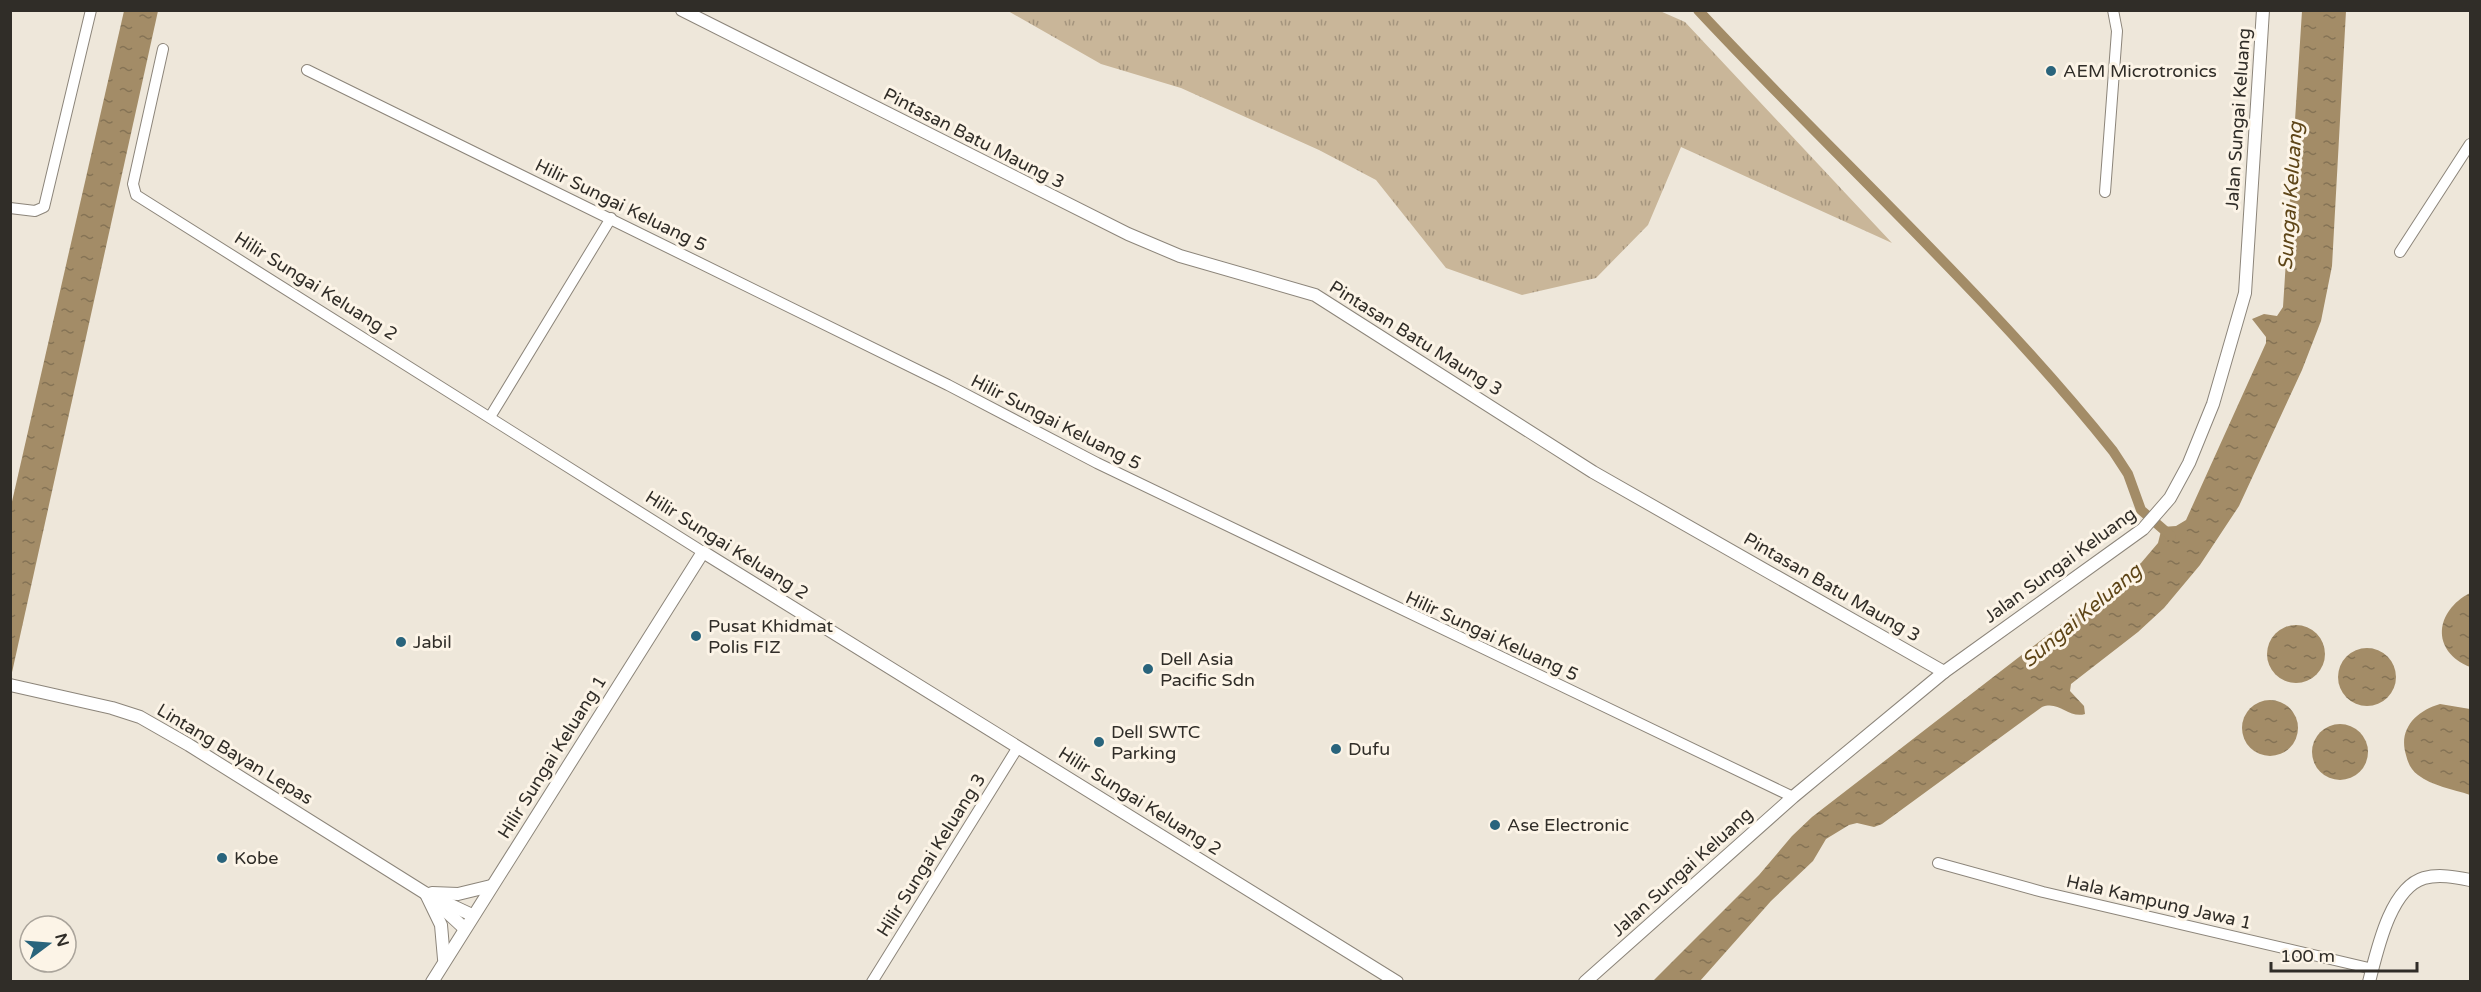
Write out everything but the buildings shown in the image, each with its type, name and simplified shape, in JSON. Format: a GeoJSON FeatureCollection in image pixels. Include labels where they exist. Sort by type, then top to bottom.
{"type":"FeatureCollection","features":[{"type":"Feature","properties":{"kind":"street"},"geometry":{"type":"LineString","coordinates":[[10,208],[35,211],[44,207],[91,10]]}},
{"type":"Feature","properties":{"kind":"street","name":"Pintasan Batu Maung 3"},"geometry":{"type":"LineString","coordinates":[[681,10],[1128,234],[1180,256],[1315,296],[1354,317],[1593,472],[1944,672]]}},
{"type":"Feature","properties":{"kind":"street"},"geometry":{"type":"LineString","coordinates":[[2105,192],[2117,31],[2114,10]]}},
{"type":"Feature","properties":{"kind":"street","name":"Jalan Sungai Keluang"},"geometry":{"type":"LineString","coordinates":[[1585,981],[1793,797],[1944,672],[2144,529],[2170,498],[2189,463],[2213,404],[2245,293],[2263,10]]}},
{"type":"Feature","properties":{"kind":"street","name":"Hilir Sungai Keluang 2"},"geometry":{"type":"LineString","coordinates":[[163,49],[133,192],[703,552],[1397,981]]}},
{"type":"Feature","properties":{"kind":"street","name":"Hilir Sungai Keluang 5"},"geometry":{"type":"LineString","coordinates":[[307,70],[948,385],[1097,463],[1793,797]]}},
{"type":"Feature","properties":{"kind":"street"},"geometry":{"type":"LineString","coordinates":[[2400,252],[2470,144]]}},
{"type":"Feature","properties":{"kind":"street"},"geometry":{"type":"LineString","coordinates":[[490,417],[611,218]]}},
{"type":"Feature","properties":{"kind":"street","name":"Hilir Sungai Keluang 1"},"geometry":{"type":"LineString","coordinates":[[432,981],[703,552]]}},
{"type":"Feature","properties":{"kind":"street","name":"Lintang Bayan Lepas"},"geometry":{"type":"LineString","coordinates":[[10,685],[140,717],[425,892],[472,915]]}},
{"type":"Feature","properties":{"kind":"street","name":"Hilir Sungai Keluang 3"},"geometry":{"type":"LineString","coordinates":[[872,981],[1018,747]]}},
{"type":"Feature","properties":{"kind":"street","name":"Hala Kampung Jawa 1"},"geometry":{"type":"LineString","coordinates":[[1938,863],[2371,975]]}},
{"type":"Feature","properties":{"kind":"street"},"geometry":{"type":"LineString","coordinates":[[2371,975],[2389,917],[2404,891],[2414,882],[2434,876],[2470,880]]}},
{"type":"Feature","properties":{"kind":"street"},"geometry":{"type":"LineString","coordinates":[[444,961],[441,925],[425,892],[458,894],[491,886]]}},
{"type":"Feature","properties":{"kind":"street","name":"Lintang Bayan Lepas"},"geometry":{"type":"LineString","coordinates":[[425,892],[464,928]]}},
{"type":"Feature","properties":{"kind":"green space"},"geometry":{"type":"Polygon","coordinates":[[[1008,11],[1660,11],[1685,22],[1892,243],[1681,147],[1648,225],[1596,278],[1522,295],[1446,268],[1376,180],[1319,150],[1181,88],[1101,64],[1008,11]]]}},
{"type":"Feature","properties":{"kind":"water"},"geometry":{"type":"Polygon","coordinates":[[[124,11],[158,11],[11,677],[11,506],[124,11]]]}},
{"type":"Feature","properties":{"kind":"water","name":"Sungai Keluang"},"geometry":{"type":"Polygon","coordinates":[[[2302,11],[2346,11],[2332,266],[2321,321],[2302,370],[2239,506],[2200,565],[2164,608],[2138,632],[2071,684],[2070,691],[2084,706],[2085,714],[2074,714],[2048,705],[2042,707],[1882,824],[1874,827],[1857,823],[1849,825],[1826,839],[1813,861],[1771,901],[1700,981],[1653,981],[1759,875],[1792,836],[1812,817],[2141,563],[2158,543],[2162,527],[2176,526],[2186,520],[2266,343],[2266,337],[2252,319],[2264,314],[2277,316],[2283,307],[2302,11]]]}},
{"type":"Feature","properties":{"kind":"water"},"geometry":{"type":"Polygon","coordinates":[[[2470,593],[2470,667],[2457,660],[2448,651],[2443,641],[2442,631],[2444,620],[2450,610],[2470,593]]]}},
{"type":"Feature","properties":{"kind":"water"},"geometry":{"type":"Polygon","coordinates":[[[2290,625],[2302,625],[2317,633],[2325,648],[2325,660],[2317,675],[2302,683],[2290,683],[2275,675],[2267,660],[2267,648],[2275,633],[2290,625]]]}},
{"type":"Feature","properties":{"kind":"water"},"geometry":{"type":"Polygon","coordinates":[[[2367,648],[2378,650],[2391,661],[2396,677],[2394,688],[2383,701],[2367,706],[2356,704],[2343,693],[2338,677],[2340,666],[2351,653],[2367,648]]]}},
{"type":"Feature","properties":{"kind":"water"},"geometry":{"type":"Polygon","coordinates":[[[2270,700],[2281,702],[2290,708],[2296,717],[2298,728],[2296,739],[2290,748],[2281,754],[2270,756],[2259,754],[2250,748],[2244,739],[2242,728],[2244,717],[2250,708],[2259,702],[2270,700]]]}},
{"type":"Feature","properties":{"kind":"water"},"geometry":{"type":"Polygon","coordinates":[[[2440,704],[2470,709],[2470,795],[2424,779],[2413,771],[2408,761],[2404,746],[2407,729],[2423,711],[2440,704]]]}},
{"type":"Feature","properties":{"kind":"water"},"geometry":{"type":"Polygon","coordinates":[[[2335,724],[2345,724],[2360,732],[2366,741],[2368,752],[2366,763],[2360,772],[2345,780],[2335,780],[2324,775],[2317,768],[2312,757],[2312,747],[2317,736],[2324,729],[2335,724]]]}},
{"type":"Feature","properties":{"kind":"waterway"},"geometry":{"type":"LineString","coordinates":[[1698,10],[1963,281],[2065,393],[2113,451],[2128,474],[2141,510],[2171,536]]}},
{"type":"Feature","properties":{"kind":"place","name":"AEM Microtronics"},"geometry":{"type":"Point","coordinates":[2051,71]}},
{"type":"Feature","properties":{"kind":"place","name":"Pusat Khidmat Polis FIZ"},"geometry":{"type":"Point","coordinates":[696,636]}},
{"type":"Feature","properties":{"kind":"place","name":"Jabil"},"geometry":{"type":"Point","coordinates":[401,642]}},
{"type":"Feature","properties":{"kind":"place","name":"Dell Asia Pacific Sdn"},"geometry":{"type":"Point","coordinates":[1148,669]}},
{"type":"Feature","properties":{"kind":"place","name":"Dell SWTC Parking"},"geometry":{"type":"Point","coordinates":[1099,742]}},
{"type":"Feature","properties":{"kind":"place","name":"Dufu"},"geometry":{"type":"Point","coordinates":[1336,749]}},
{"type":"Feature","properties":{"kind":"place","name":"Ase Electronic"},"geometry":{"type":"Point","coordinates":[1495,825]}},
{"type":"Feature","properties":{"kind":"place","name":"Kobe"},"geometry":{"type":"Point","coordinates":[222,858]}}]}
